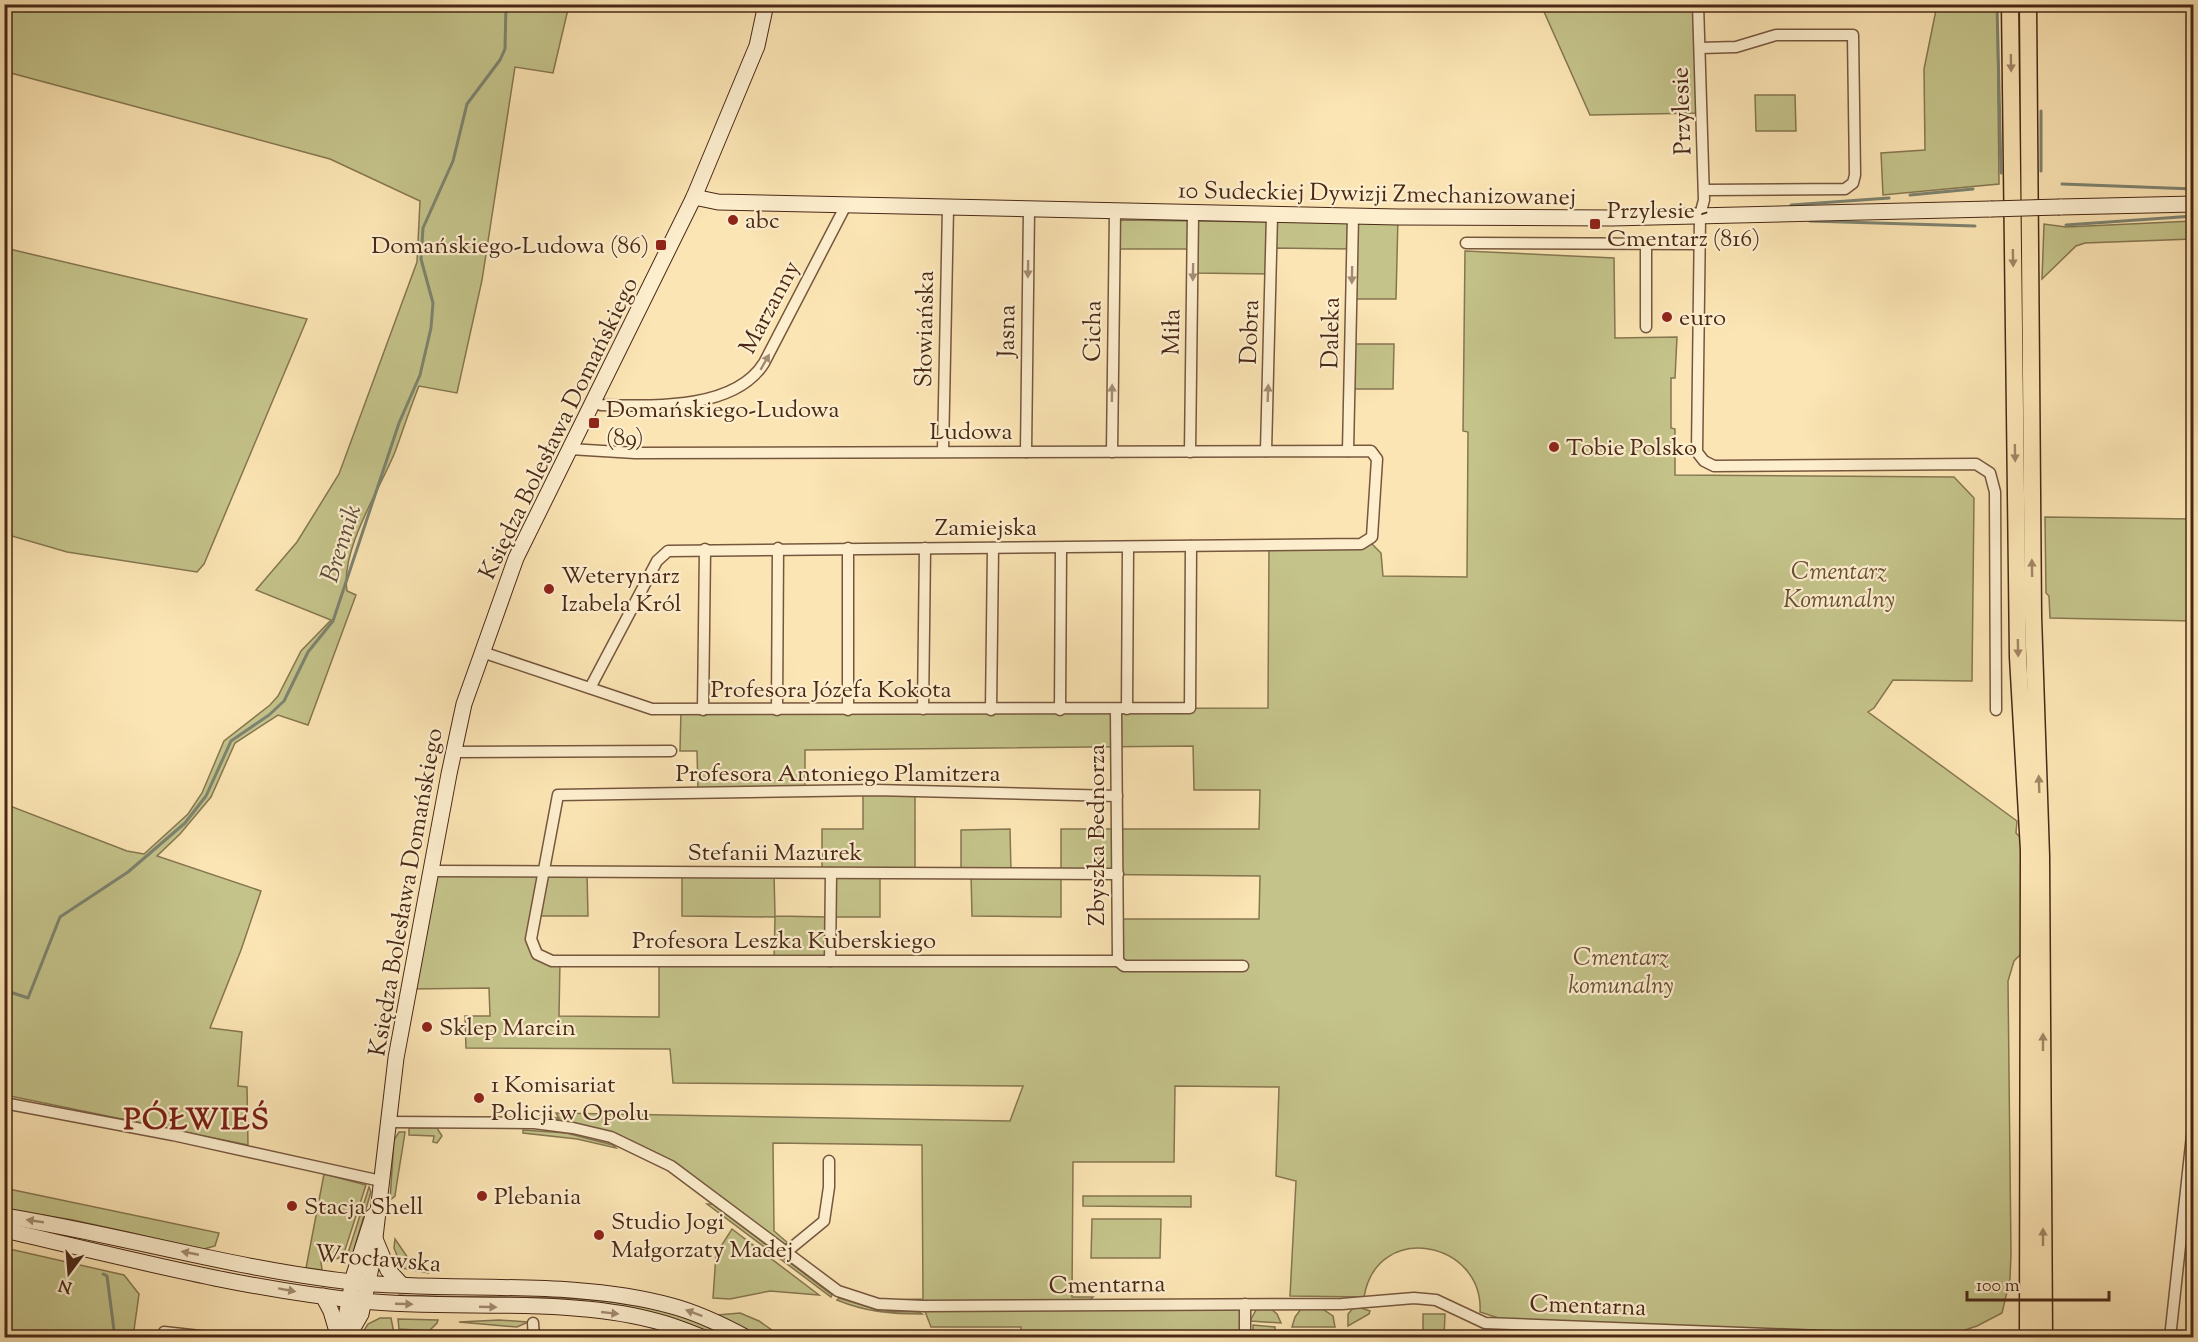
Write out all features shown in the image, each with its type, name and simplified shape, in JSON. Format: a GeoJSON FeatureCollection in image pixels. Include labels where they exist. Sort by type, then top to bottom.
{"type":"FeatureCollection","features":[{"type":"Feature","properties":{"kind":"main road","name":"Księdza Bolesława Domańskiego"},"geometry":{"type":"LineString","coordinates":[[359,1282],[375,1239],[396,1058],[460,718],[513,566],[694,197],[754,52],[766,4]]}},
{"type":"Feature","properties":{"kind":"main road"},"geometry":{"type":"LineString","coordinates":[[2010,4],[2018,657],[2029,850],[2028,1338]]}},
{"type":"Feature","properties":{"kind":"main road"},"geometry":{"type":"LineString","coordinates":[[2028,4],[2033,616],[2041,868],[2044,1338]]}},
{"type":"Feature","properties":{"kind":"main road","name":"10 Sudeckiej Dywizji Zmechanizowanej"},"geometry":{"type":"LineString","coordinates":[[694,197],[718,202],[846,206],[1353,216],[1700,215],[2193,204]]}},
{"type":"Feature","properties":{"kind":"main road","name":"Księdza Bolesława Domańskiego"},"geometry":{"type":"LineString","coordinates":[[359,1282],[364,1237],[378,1204]]}},
{"type":"Feature","properties":{"kind":"main road","name":"Wrocławska"},"geometry":{"type":"LineString","coordinates":[[4,1216],[289,1273],[359,1282],[568,1291],[640,1299],[691,1312],[747,1338]]}},
{"type":"Feature","properties":{"kind":"main road","name":"Wrocławska"},"geometry":{"type":"LineString","coordinates":[[4,1230],[251,1284],[323,1296],[356,1300],[606,1312],[657,1321],[704,1338]]}},
{"type":"Feature","properties":{"kind":"main road"},"geometry":{"type":"LineString","coordinates":[[375,1239],[388,1270],[402,1285]]}},
{"type":"Feature","properties":{"kind":"main road"},"geometry":{"type":"LineString","coordinates":[[340,1338],[356,1300],[359,1282]]}},
{"type":"Feature","properties":{"kind":"main road"},"geometry":{"type":"LineString","coordinates":[[323,1296],[340,1338]]}},
{"type":"Feature","properties":{"kind":"main road"},"geometry":{"type":"LineString","coordinates":[[347,1338],[361,1314],[356,1300]]}},
{"type":"Feature","properties":{"kind":"street","name":"Przylesie"},"geometry":{"type":"LineString","coordinates":[[1698,4],[1704,190],[1699,244],[1697,452],[1704,461],[1714,466],[1976,464],[1990,472],[1995,492],[1996,710]]}},
{"type":"Feature","properties":{"kind":"street"},"geometry":{"type":"LineString","coordinates":[[1700,48],[1736,47],[1776,35],[1853,35],[1855,176],[1850,187],[1845,189],[1704,190]]}},
{"type":"Feature","properties":{"kind":"street","name":"Marzanny"},"geometry":{"type":"LineString","coordinates":[[594,402],[601,405],[675,406],[728,391],[753,377],[764,363],[846,206]]}},
{"type":"Feature","properties":{"kind":"street","name":"Słowiańska"},"geometry":{"type":"LineString","coordinates":[[943,451],[948,208]]}},
{"type":"Feature","properties":{"kind":"street","name":"Jasna"},"geometry":{"type":"LineString","coordinates":[[1026,452],[1029,210]]}},
{"type":"Feature","properties":{"kind":"street","name":"Cicha"},"geometry":{"type":"LineString","coordinates":[[1112,452],[1115,212]]}},
{"type":"Feature","properties":{"kind":"street","name":"Miła"},"geometry":{"type":"LineString","coordinates":[[1190,452],[1194,213]]}},
{"type":"Feature","properties":{"kind":"street","name":"Dobra"},"geometry":{"type":"LineString","coordinates":[[1266,451],[1272,215]]}},
{"type":"Feature","properties":{"kind":"street","name":"Daleka"},"geometry":{"type":"LineString","coordinates":[[1347,451],[1353,216]]}},
{"type":"Feature","properties":{"kind":"street"},"geometry":{"type":"LineString","coordinates":[[1466,243],[1699,244]]}},
{"type":"Feature","properties":{"kind":"street"},"geometry":{"type":"LineString","coordinates":[[1646,244],[1646,327]]}},
{"type":"Feature","properties":{"kind":"street","name":"Ludowa"},"geometry":{"type":"LineString","coordinates":[[570,450],[635,453],[1371,451]]}},
{"type":"Feature","properties":{"kind":"street","name":"Zamiejska"},"geometry":{"type":"LineString","coordinates":[[591,688],[663,554],[674,549],[1061,548],[1361,544],[1372,537],[1377,459],[1371,451]]}},
{"type":"Feature","properties":{"kind":"street","name":"Profesora Józefa Kokota"},"geometry":{"type":"LineString","coordinates":[[482,652],[652,709],[1190,708],[1191,546]]}},
{"type":"Feature","properties":{"kind":"street","name":"Zbyszka Bednorza"},"geometry":{"type":"LineString","coordinates":[[1118,961],[1117,796],[1128,547]]}},
{"type":"Feature","properties":{"kind":"street"},"geometry":{"type":"LineString","coordinates":[[777,710],[778,548]]}},
{"type":"Feature","properties":{"kind":"street"},"geometry":{"type":"LineString","coordinates":[[848,548],[848,710]]}},
{"type":"Feature","properties":{"kind":"street"},"geometry":{"type":"LineString","coordinates":[[923,709],[925,548]]}},
{"type":"Feature","properties":{"kind":"street"},"geometry":{"type":"LineString","coordinates":[[991,710],[993,548]]}},
{"type":"Feature","properties":{"kind":"street"},"geometry":{"type":"LineString","coordinates":[[1060,710],[1061,548]]}},
{"type":"Feature","properties":{"kind":"street"},"geometry":{"type":"LineString","coordinates":[[703,710],[705,549]]}},
{"type":"Feature","properties":{"kind":"street"},"geometry":{"type":"LineString","coordinates":[[453,752],[671,751]]}},
{"type":"Feature","properties":{"kind":"street","name":"Profesora Antoniego Plamitzera"},"geometry":{"type":"LineString","coordinates":[[543,872],[558,795],[885,790],[1117,796]]}},
{"type":"Feature","properties":{"kind":"street","name":"Stefanii Mazurek"},"geometry":{"type":"LineString","coordinates":[[431,872],[1118,874]]}},
{"type":"Feature","properties":{"kind":"street","name":"Profesora Leszka Kuberskiego"},"geometry":{"type":"LineString","coordinates":[[543,872],[531,939],[534,950],[547,960],[1118,961],[1124,966],[1243,966]]}},
{"type":"Feature","properties":{"kind":"street"},"geometry":{"type":"LineString","coordinates":[[830,961],[831,873]]}},
{"type":"Feature","properties":{"kind":"street"},"geometry":{"type":"LineString","coordinates":[[4,1103],[173,1135],[381,1181]]}},
{"type":"Feature","properties":{"kind":"street"},"geometry":{"type":"LineString","coordinates":[[2170,1338],[2193,1117]]}},
{"type":"Feature","properties":{"kind":"street","name":"Cmentarna"},"geometry":{"type":"LineString","coordinates":[[387,1122],[534,1123],[573,1128],[611,1137],[671,1166],[838,1291],[853,1298],[886,1305],[1342,1304],[1388,1299],[1427,1299],[1485,1323],[1872,1338]]}},
{"type":"Feature","properties":{"kind":"street"},"geometry":{"type":"LineString","coordinates":[[785,1253],[824,1221],[829,1187],[829,1161]]}},
{"type":"Feature","properties":{"kind":"street"},"geometry":{"type":"LineString","coordinates":[[1245,1304],[1245,1338]]}},
{"type":"Feature","properties":{"kind":"street"},"geometry":{"type":"LineString","coordinates":[[533,1323],[534,1338]]}},
{"type":"Feature","properties":{"kind":"street"},"geometry":{"type":"LineString","coordinates":[[164,1332],[218,1338]]}},
{"type":"Feature","properties":{"kind":"green space"},"geometry":{"type":"Polygon","coordinates":[[[4,5],[569,5],[553,73],[515,67],[482,280],[457,393],[419,386],[395,452],[363,520],[349,557],[346,575],[347,591],[356,595],[308,725],[278,715],[235,743],[211,797],[180,834],[157,856],[261,891],[241,950],[210,1028],[242,1032],[238,1086],[247,1087],[248,1145],[5,1095],[5,804],[127,851],[144,854],[188,814],[202,793],[224,741],[278,696],[301,651],[331,620],[256,590],[297,542],[339,474],[417,262],[420,201],[330,159],[7,72],[5,83],[4,5]]]}},
{"type":"Feature","properties":{"kind":"green space"},"geometry":{"type":"Polygon","coordinates":[[[1541,5],[1698,5],[1702,113],[1590,115],[1541,5]]]}},
{"type":"Feature","properties":{"kind":"green space"},"geometry":{"type":"Polygon","coordinates":[[[1937,5],[1997,5],[1999,184],[1883,195],[1881,153],[1925,150],[1924,69],[1937,5]]]}},
{"type":"Feature","properties":{"kind":"green space"},"geometry":{"type":"Polygon","coordinates":[[[1755,95],[1795,95],[1796,131],[1756,131],[1755,95]]]}},
{"type":"Feature","properties":{"kind":"green space"},"geometry":{"type":"Polygon","coordinates":[[[1353,216],[1398,217],[1396,299],[1352,299],[1352,249],[1273,248],[1272,274],[1193,273],[1193,249],[1117,249],[1120,220],[1276,222],[1353,216]]]}},
{"type":"Feature","properties":{"kind":"green space"},"geometry":{"type":"Polygon","coordinates":[[[2193,221],[2193,239],[2085,243],[2076,246],[2042,279],[2044,224],[2066,227],[2193,221]]]}},
{"type":"Feature","properties":{"kind":"green space"},"geometry":{"type":"Polygon","coordinates":[[[5,248],[307,319],[204,564],[197,572],[67,552],[5,534],[5,248]]]}},
{"type":"Feature","properties":{"kind":"green space"},"geometry":{"type":"Polygon","coordinates":[[[1465,251],[1614,258],[1615,338],[1677,337],[1675,378],[1671,378],[1671,428],[1675,429],[1675,475],[1954,477],[1974,498],[1972,681],[1893,680],[1874,708],[1868,712],[2017,821],[2016,833],[2021,838],[2021,954],[2014,961],[2008,981],[2011,1254],[2010,1279],[2002,1313],[1977,1326],[1940,1338],[1769,1333],[1769,1338],[1516,1337],[1517,1324],[1480,1312],[1477,1288],[1465,1269],[1448,1256],[1428,1249],[1407,1249],[1388,1257],[1373,1273],[1364,1297],[1290,1296],[1296,1181],[1276,1176],[1279,1087],[1175,1086],[1174,1162],[1073,1162],[1072,1297],[1093,1297],[1090,1300],[1072,1300],[1072,1305],[1245,1304],[1245,1337],[1021,1338],[1021,1327],[931,1327],[923,1306],[890,1300],[923,1299],[922,1145],[773,1143],[774,1231],[788,1243],[784,1244],[671,1166],[573,1128],[564,1121],[539,1116],[559,1118],[556,1113],[1010,1121],[1023,1086],[673,1083],[670,1049],[466,1048],[465,1016],[490,1016],[489,988],[409,989],[431,871],[587,872],[588,916],[535,916],[532,945],[560,961],[559,1016],[659,1017],[659,961],[774,961],[775,917],[682,916],[682,872],[774,873],[775,916],[830,917],[830,961],[1118,961],[1118,919],[1259,919],[1260,876],[1061,874],[1061,917],[972,916],[971,874],[961,873],[961,830],[1010,829],[1011,873],[1061,873],[1061,829],[1259,829],[1260,790],[1194,790],[1193,746],[805,750],[805,791],[698,793],[697,751],[680,751],[681,710],[1268,708],[1269,545],[1369,541],[1381,553],[1383,576],[1467,577],[1468,432],[1463,431],[1465,251]]]}},
{"type":"Feature","properties":{"kind":"green space"},"geometry":{"type":"Polygon","coordinates":[[[1350,344],[1394,344],[1393,389],[1349,389],[1350,344]]]}},
{"type":"Feature","properties":{"kind":"green space"},"geometry":{"type":"Polygon","coordinates":[[[2045,517],[2193,519],[2193,621],[2050,618],[2049,596],[2046,593],[2045,517]]]}},
{"type":"Feature","properties":{"kind":"green space"},"geometry":{"type":"Polygon","coordinates":[[[863,791],[915,791],[915,873],[880,873],[880,917],[830,917],[831,873],[822,873],[822,829],[863,829],[863,791]]]}},
{"type":"Feature","properties":{"kind":"green space"},"geometry":{"type":"Polygon","coordinates":[[[409,1128],[437,1128],[442,1136],[437,1143],[433,1142],[434,1136],[409,1135],[409,1128]]]}},
{"type":"Feature","properties":{"kind":"green space"},"geometry":{"type":"Polygon","coordinates":[[[523,1130],[566,1133],[613,1145],[616,1148],[577,1139],[523,1133],[523,1130]]]}},
{"type":"Feature","properties":{"kind":"green space"},"geometry":{"type":"Polygon","coordinates":[[[399,1132],[405,1132],[395,1196],[390,1200],[394,1140],[399,1132]]]}},
{"type":"Feature","properties":{"kind":"green space"},"geometry":{"type":"Polygon","coordinates":[[[324,1174],[366,1185],[345,1250],[339,1258],[321,1262],[322,1270],[306,1268],[324,1174]]]}},
{"type":"Feature","properties":{"kind":"green space"},"geometry":{"type":"Polygon","coordinates":[[[369,1187],[371,1192],[352,1256],[348,1253],[369,1187]]]}},
{"type":"Feature","properties":{"kind":"green space"},"geometry":{"type":"Polygon","coordinates":[[[4,1188],[219,1233],[215,1246],[204,1249],[73,1220],[5,1209],[4,1188]]]}},
{"type":"Feature","properties":{"kind":"green space"},"geometry":{"type":"Polygon","coordinates":[[[1083,1196],[1191,1196],[1191,1207],[1083,1206],[1083,1196]]]}},
{"type":"Feature","properties":{"kind":"green space"},"geometry":{"type":"Polygon","coordinates":[[[707,1204],[713,1204],[832,1295],[831,1297],[707,1204]]]}},
{"type":"Feature","properties":{"kind":"green space"},"geometry":{"type":"Polygon","coordinates":[[[1092,1219],[1161,1219],[1160,1258],[1091,1258],[1092,1219]]]}},
{"type":"Feature","properties":{"kind":"green space"},"geometry":{"type":"Polygon","coordinates":[[[732,1229],[819,1295],[770,1291],[730,1299],[713,1298],[716,1254],[732,1229]]]}},
{"type":"Feature","properties":{"kind":"green space"},"geometry":{"type":"Polygon","coordinates":[[[395,1239],[410,1261],[429,1273],[402,1268],[394,1248],[395,1239]]]}},
{"type":"Feature","properties":{"kind":"green space"},"geometry":{"type":"Polygon","coordinates":[[[5,1248],[124,1275],[139,1294],[133,1337],[5,1337],[5,1248]]]}},
{"type":"Feature","properties":{"kind":"green space"},"geometry":{"type":"Polygon","coordinates":[[[399,1295],[560,1298],[623,1303],[675,1314],[732,1337],[721,1337],[684,1322],[399,1298],[399,1295]]]}},
{"type":"Feature","properties":{"kind":"green space"},"geometry":{"type":"Polygon","coordinates":[[[839,1298],[881,1311],[922,1314],[889,1313],[868,1310],[837,1300],[839,1298]]]}},
{"type":"Feature","properties":{"kind":"green space"},"geometry":{"type":"Polygon","coordinates":[[[1355,1306],[1370,1311],[1369,1314],[1348,1326],[1348,1314],[1355,1306]]]}},
{"type":"Feature","properties":{"kind":"green space"},"geometry":{"type":"Polygon","coordinates":[[[1269,1307],[1277,1314],[1281,1323],[1250,1321],[1256,1310],[1269,1307]]]}},
{"type":"Feature","properties":{"kind":"green space"},"geometry":{"type":"Polygon","coordinates":[[[1321,1308],[1333,1316],[1335,1327],[1292,1327],[1301,1309],[1321,1308]]]}},
{"type":"Feature","properties":{"kind":"green space"},"geometry":{"type":"Polygon","coordinates":[[[740,1313],[759,1321],[782,1337],[761,1337],[717,1315],[740,1313]]]}},
{"type":"Feature","properties":{"kind":"green space"},"geometry":{"type":"Polygon","coordinates":[[[1423,1314],[1445,1314],[1444,1337],[1430,1337],[1423,1330],[1423,1314]]]}},
{"type":"Feature","properties":{"kind":"green space"},"geometry":{"type":"Polygon","coordinates":[[[380,1318],[391,1318],[394,1333],[383,1337],[360,1337],[368,1324],[380,1318]]]}},
{"type":"Feature","properties":{"kind":"green space"},"geometry":{"type":"Polygon","coordinates":[[[398,1319],[438,1320],[429,1331],[399,1329],[398,1319]]]}},
{"type":"Feature","properties":{"kind":"green space"},"geometry":{"type":"Polygon","coordinates":[[[499,1320],[528,1322],[517,1327],[459,1322],[499,1320]]]}},
{"type":"Feature","properties":{"kind":"green space"},"geometry":{"type":"Polygon","coordinates":[[[1253,1325],[1275,1327],[1275,1337],[1253,1337],[1253,1325]]]}},
{"type":"Feature","properties":{"kind":"green space"},"geometry":{"type":"Polygon","coordinates":[[[1293,1332],[1335,1332],[1335,1337],[1293,1337],[1293,1332]]]}},
{"type":"Feature","properties":{"kind":"waterway","name":"Brennik"},"geometry":{"type":"LineString","coordinates":[[4,990],[28,998],[60,917],[128,872],[185,823],[206,796],[231,741],[269,715],[284,701],[308,652],[333,621],[399,423],[420,375],[431,328],[433,303],[421,259],[423,228],[453,161],[467,104],[500,60],[505,49],[506,4]]}},
{"type":"Feature","properties":{"kind":"waterway"},"geometry":{"type":"LineString","coordinates":[[1997,4],[2001,173]]}},
{"type":"Feature","properties":{"kind":"waterway"},"geometry":{"type":"LineString","coordinates":[[2041,111],[2041,171]]}},
{"type":"Feature","properties":{"kind":"waterway"},"geometry":{"type":"LineString","coordinates":[[2062,184],[2194,189]]}},
{"type":"Feature","properties":{"kind":"waterway"},"geometry":{"type":"LineString","coordinates":[[1910,195],[1973,189]]}},
{"type":"Feature","properties":{"kind":"waterway"},"geometry":{"type":"LineString","coordinates":[[1791,205],[1889,198]]}},
{"type":"Feature","properties":{"kind":"waterway"},"geometry":{"type":"LineString","coordinates":[[2066,225],[2194,216]]}},
{"type":"Feature","properties":{"kind":"waterway"},"geometry":{"type":"LineString","coordinates":[[1810,221],[1975,226]]}},
{"type":"Feature","properties":{"kind":"waterway","name":"Brennik"},"geometry":{"type":"LineString","coordinates":[[103,1274],[107,1276],[115,1338]]}},
{"type":"Feature","properties":{"kind":"place","name":"abc"},"geometry":{"type":"Point","coordinates":[733,220]}},
{"type":"Feature","properties":{"kind":"place","name":"Przylesie - Cmentarz (816)"},"geometry":{"type":"Point","coordinates":[1595,224]}},
{"type":"Feature","properties":{"kind":"place","name":"Domańskiego-Ludowa (86)"},"geometry":{"type":"Point","coordinates":[661,245]}},
{"type":"Feature","properties":{"kind":"place","name":"euro"},"geometry":{"type":"Point","coordinates":[1667,317]}},
{"type":"Feature","properties":{"kind":"place","name":"Domańskiego-Ludowa (89)"},"geometry":{"type":"Point","coordinates":[594,423]}},
{"type":"Feature","properties":{"kind":"place","name":"Tobie Polsko"},"geometry":{"type":"Point","coordinates":[1554,447]}},
{"type":"Feature","properties":{"kind":"place","name":"Weterynarz Izabela Król"},"geometry":{"type":"Point","coordinates":[549,589]}},
{"type":"Feature","properties":{"kind":"place","name":"Sklep Marcin"},"geometry":{"type":"Point","coordinates":[427,1027]}},
{"type":"Feature","properties":{"kind":"place","name":"1 Komisariat Policji w Opolu"},"geometry":{"type":"Point","coordinates":[479,1098]}},
{"type":"Feature","properties":{"kind":"place","name":"Plebania"},"geometry":{"type":"Point","coordinates":[482,1196]}},
{"type":"Feature","properties":{"kind":"place","name":"Stacja Shell"},"geometry":{"type":"Point","coordinates":[292,1206]}},
{"type":"Feature","properties":{"kind":"place","name":"Studio Jogi Małgorzaty Madej"},"geometry":{"type":"Point","coordinates":[599,1235]}},
{"type":"Feature","properties":{"kind":"district","name":"PÓŁWIEŚ"},"geometry":{"type":"Point","coordinates":[197,1119]}},
{"type":"Feature","properties":{"kind":"park label","name":"Cmentarz Komunalny"},"geometry":{"type":"Point","coordinates":[1839,585]}},
{"type":"Feature","properties":{"kind":"park label","name":"Cmentarz komunalny"},"geometry":{"type":"Point","coordinates":[1621,971]}}]}
